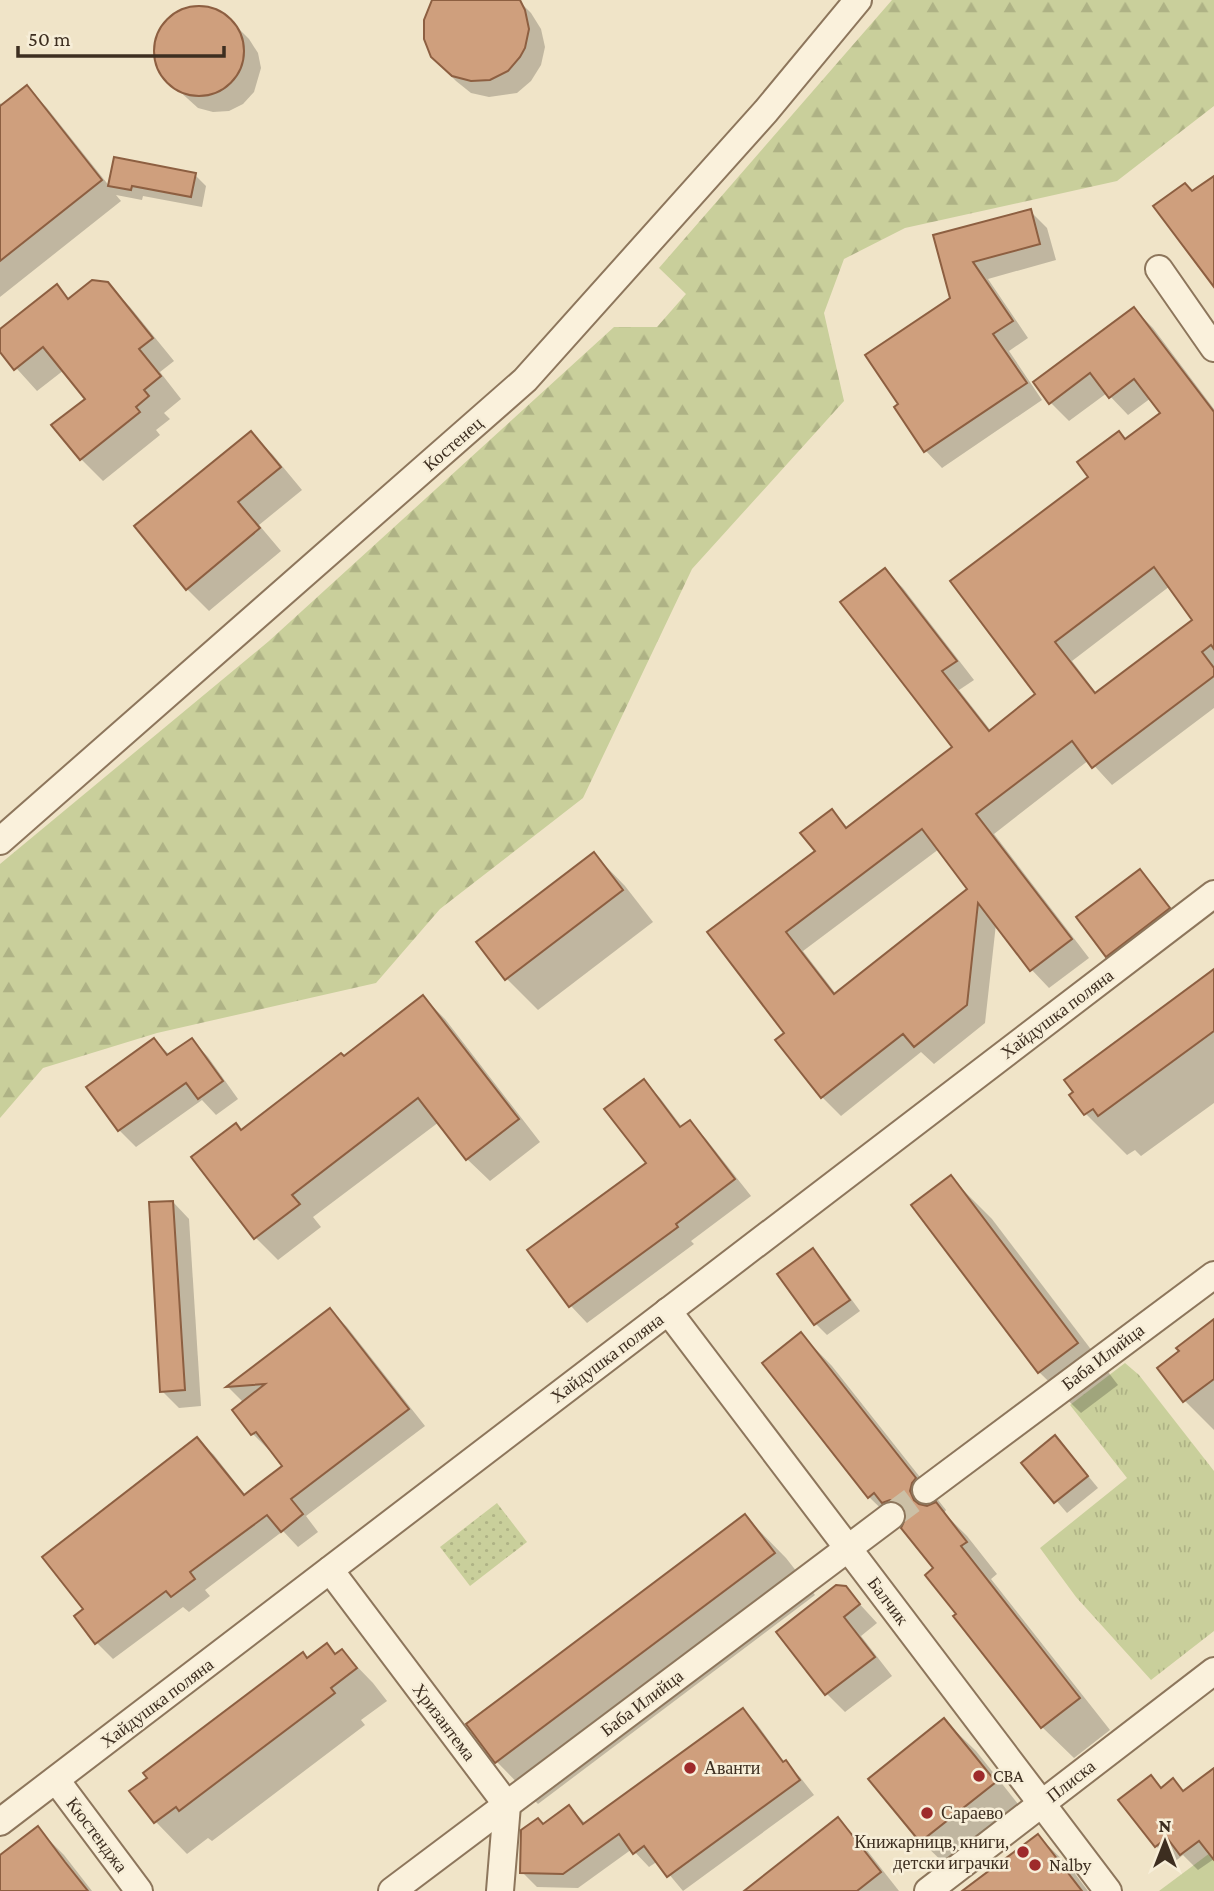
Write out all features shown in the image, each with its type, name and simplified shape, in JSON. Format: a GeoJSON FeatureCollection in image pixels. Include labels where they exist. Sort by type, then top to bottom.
{"type":"FeatureCollection","features":[{"type":"Feature","properties":{"kind":"street","name":"Костенец"},"geometry":{"type":"LineString","coordinates":[[0,841],[525,380],[765,111],[858,0]]}},
{"type":"Feature","properties":{"kind":"street"},"geometry":{"type":"LineString","coordinates":[[1158,269],[1214,348]]}},
{"type":"Feature","properties":{"kind":"street","name":"Хайдушка поляна"},"geometry":{"type":"LineString","coordinates":[[0,1822],[1214,894]]}},
{"type":"Feature","properties":{"kind":"street","name":"Баба Илийца"},"geometry":{"type":"LineString","coordinates":[[926,1490],[1214,1275]]}},
{"type":"Feature","properties":{"kind":"street","name":"Балчик"},"geometry":{"type":"LineString","coordinates":[[668,1311],[1108,1891]]}},
{"type":"Feature","properties":{"kind":"street","name":"Баба Илийца"},"geometry":{"type":"LineString","coordinates":[[393,1891],[891,1516]]}},
{"type":"Feature","properties":{"kind":"street","name":"Хризантема"},"geometry":{"type":"LineString","coordinates":[[330,1570],[507,1805]]}},
{"type":"Feature","properties":{"kind":"street","name":"Плиска"},"geometry":{"type":"LineString","coordinates":[[928,1891],[1214,1671]]}},
{"type":"Feature","properties":{"kind":"street","name":"Кюстенджа"},"geometry":{"type":"LineString","coordinates":[[56,1780],[139,1891]]}},
{"type":"Feature","properties":{"kind":"street"},"geometry":{"type":"LineString","coordinates":[[500,1891],[507,1805]]}},
{"type":"Feature","properties":{"kind":"green space"},"geometry":{"type":"Polygon","coordinates":[[[892,0],[1214,0],[1214,106],[1117,181],[905,228],[844,259],[824,313],[844,401],[692,569],[583,798],[440,909],[376,983],[157,1033],[43,1068],[0,1118],[0,864],[269,641],[614,327],[657,327],[686,294],[659,268],[892,0]]]}},
{"type":"Feature","properties":{"kind":"green space"},"geometry":{"type":"Polygon","coordinates":[[[1125,1363],[1139,1375],[1214,1471],[1214,1631],[1151,1680],[1076,1597],[1040,1548],[1127,1478],[1070,1405],[1125,1363]]]}},
{"type":"Feature","properties":{"kind":"green space"},"geometry":{"type":"Polygon","coordinates":[[[497,1503],[527,1542],[470,1586],[440,1547],[497,1503]]]}},
{"type":"Feature","properties":{"kind":"green space"},"geometry":{"type":"Polygon","coordinates":[[[1214,1850],[1214,1891],[1159,1891],[1214,1850]]]}},
{"type":"Feature","properties":{"kind":"building"},"geometry":{"type":"Polygon","coordinates":[[[432,0],[520,0],[529,29],[520,57],[508,71],[490,80],[471,81],[452,76],[431,57],[424,39],[424,20],[432,0]]]}},
{"type":"Feature","properties":{"kind":"building"},"geometry":{"type":"Polygon","coordinates":[[[199,6],[216,9],[231,19],[241,34],[244,51],[241,68],[231,83],[216,93],[199,96],[182,93],[167,83],[157,68],[154,51],[157,34],[167,19],[182,9],[199,6]]]}},
{"type":"Feature","properties":{"kind":"building"},"geometry":{"type":"Polygon","coordinates":[[[27,85],[102,180],[0,261],[0,106],[27,85]]]}},
{"type":"Feature","properties":{"kind":"building"},"geometry":{"type":"Polygon","coordinates":[[[114,157],[196,173],[191,197],[132,186],[131,190],[108,186],[114,157]]]}},
{"type":"Feature","properties":{"kind":"building"},"geometry":{"type":"Polygon","coordinates":[[[1214,176],[1214,287],[1153,206],[1185,183],[1192,191],[1214,176]]]}},
{"type":"Feature","properties":{"kind":"building"},"geometry":{"type":"Polygon","coordinates":[[[1031,209],[1040,244],[973,262],[1013,321],[993,334],[1027,383],[924,452],[894,407],[898,404],[865,355],[950,298],[933,235],[1031,209]]]}},
{"type":"Feature","properties":{"kind":"building"},"geometry":{"type":"Polygon","coordinates":[[[92,280],[108,282],[153,338],[139,349],[161,376],[144,390],[149,396],[136,407],[140,412],[80,460],[51,425],[85,399],[43,347],[14,370],[0,352],[0,329],[57,284],[68,299],[92,280]]]}},
{"type":"Feature","properties":{"kind":"building"},"geometry":{"type":"Polygon","coordinates":[[[1134,307],[1214,412],[1214,649],[1211,645],[1202,652],[1214,668],[1214,676],[1092,768],[1072,741],[976,814],[1072,939],[1030,971],[978,903],[967,1005],[914,1047],[903,1034],[821,1098],[775,1040],[784,1033],[707,932],[815,851],[800,833],[832,809],[846,828],[952,747],[840,602],[885,568],[957,661],[942,671],[989,731],[1035,694],[950,581],[1088,477],[1077,462],[1119,431],[1125,439],[1160,413],[1134,379],[1109,398],[1090,373],[1049,404],[1033,382],[1134,307]],[[1154,567],[1055,642],[1095,693],[1192,620],[1154,567]],[[922,829],[786,932],[834,994],[967,889],[922,829]]]}},
{"type":"Feature","properties":{"kind":"building"},"geometry":{"type":"Polygon","coordinates":[[[251,431],[281,467],[238,502],[260,528],[186,590],[134,526],[251,431]]]}},
{"type":"Feature","properties":{"kind":"building"},"geometry":{"type":"Polygon","coordinates":[[[594,852],[623,890],[505,980],[476,942],[594,852]]]}},
{"type":"Feature","properties":{"kind":"building"},"geometry":{"type":"Polygon","coordinates":[[[1140,869],[1170,908],[1106,957],[1076,917],[1140,869]]]}},
{"type":"Feature","properties":{"kind":"building"},"geometry":{"type":"Polygon","coordinates":[[[1214,969],[1214,1031],[1098,1116],[1093,1109],[1084,1115],[1069,1095],[1073,1092],[1064,1080],[1214,969]]]}},
{"type":"Feature","properties":{"kind":"building"},"geometry":{"type":"Polygon","coordinates":[[[423,995],[519,1119],[466,1160],[418,1098],[292,1195],[300,1204],[254,1239],[191,1157],[236,1123],[241,1130],[341,1053],[344,1056],[423,995]]]}},
{"type":"Feature","properties":{"kind":"building"},"geometry":{"type":"Polygon","coordinates":[[[154,1038],[167,1055],[192,1038],[223,1081],[198,1099],[186,1083],[118,1131],[86,1087],[154,1038]]]}},
{"type":"Feature","properties":{"kind":"building"},"geometry":{"type":"Polygon","coordinates":[[[644,1079],[680,1127],[690,1120],[735,1179],[676,1224],[678,1227],[569,1307],[527,1250],[646,1163],[604,1109],[644,1079]]]}},
{"type":"Feature","properties":{"kind":"building"},"geometry":{"type":"Polygon","coordinates":[[[951,1175],[1078,1343],[1038,1373],[911,1205],[951,1175]]]}},
{"type":"Feature","properties":{"kind":"building"},"geometry":{"type":"Polygon","coordinates":[[[173,1201],[185,1390],[160,1392],[149,1202],[173,1201]]]}},
{"type":"Feature","properties":{"kind":"building"},"geometry":{"type":"Polygon","coordinates":[[[813,1248],[850,1300],[814,1325],[777,1274],[813,1248]]]}},
{"type":"Feature","properties":{"kind":"building"},"geometry":{"type":"Polygon","coordinates":[[[330,1308],[409,1409],[291,1499],[303,1514],[281,1532],[267,1515],[190,1572],[195,1579],[171,1597],[166,1591],[95,1644],[74,1616],[83,1609],[42,1557],[197,1437],[244,1495],[282,1466],[256,1432],[251,1435],[232,1410],[265,1384],[226,1387],[330,1308]]]}},
{"type":"Feature","properties":{"kind":"building"},"geometry":{"type":"Polygon","coordinates":[[[1214,1319],[1214,1379],[1183,1402],[1157,1368],[1179,1351],[1176,1348],[1214,1319]]]}},
{"type":"Feature","properties":{"kind":"building"},"geometry":{"type":"Polygon","coordinates":[[[801,1332],[916,1478],[910,1491],[914,1500],[927,1506],[936,1502],[967,1542],[961,1546],[1080,1698],[1041,1728],[953,1616],[956,1614],[925,1575],[933,1568],[901,1528],[907,1515],[903,1506],[890,1500],[882,1503],[874,1493],[868,1498],[762,1363],[801,1332]]]}},
{"type":"Feature","properties":{"kind":"building"},"geometry":{"type":"Polygon","coordinates":[[[1055,1435],[1088,1476],[1054,1503],[1021,1463],[1055,1435]]]}},
{"type":"Feature","properties":{"kind":"building"},"geometry":{"type":"Polygon","coordinates":[[[745,1514],[775,1553],[495,1763],[466,1724],[745,1514]]]}},
{"type":"Feature","properties":{"kind":"building"},"geometry":{"type":"Polygon","coordinates":[[[836,1585],[846,1586],[860,1604],[844,1617],[875,1657],[825,1695],[776,1632],[836,1585]]]}},
{"type":"Feature","properties":{"kind":"building"},"geometry":{"type":"Polygon","coordinates":[[[327,1643],[335,1654],[342,1649],[357,1668],[331,1688],[335,1693],[179,1811],[176,1807],[154,1823],[129,1791],[147,1778],[143,1773],[303,1652],[307,1658],[327,1643]]]}},
{"type":"Feature","properties":{"kind":"building"},"geometry":{"type":"Polygon","coordinates":[[[743,1708],[783,1762],[786,1760],[800,1780],[667,1877],[644,1846],[633,1854],[619,1834],[563,1874],[520,1873],[521,1830],[538,1818],[543,1824],[569,1805],[583,1824],[743,1708]]]}},
{"type":"Feature","properties":{"kind":"building"},"geometry":{"type":"Polygon","coordinates":[[[944,1718],[996,1782],[920,1842],[868,1779],[944,1718]]]}},
{"type":"Feature","properties":{"kind":"building"},"geometry":{"type":"Polygon","coordinates":[[[1214,1768],[1214,1860],[1199,1841],[1180,1855],[1167,1838],[1155,1847],[1118,1800],[1151,1775],[1161,1788],[1173,1778],[1183,1791],[1214,1768]]]}},
{"type":"Feature","properties":{"kind":"building"},"geometry":{"type":"Polygon","coordinates":[[[838,1817],[881,1872],[857,1891],[744,1891],[838,1817]]]}},
{"type":"Feature","properties":{"kind":"building"},"geometry":{"type":"Polygon","coordinates":[[[38,1826],[88,1891],[0,1891],[0,1855],[38,1826]]]}},
{"type":"Feature","properties":{"kind":"building"},"geometry":{"type":"Polygon","coordinates":[[[1038,1834],[1082,1891],[962,1891],[1038,1834]]]}},
{"type":"Feature","properties":{"kind":"tunnel"},"geometry":{"type":"LineString","coordinates":[[891,1516],[926,1490]]}},
{"type":"Feature","properties":{"kind":"place","name":"Аванти"},"geometry":{"type":"Point","coordinates":[690,1768]}},
{"type":"Feature","properties":{"kind":"place","name":"CBA"},"geometry":{"type":"Point","coordinates":[979,1776]}},
{"type":"Feature","properties":{"kind":"place","name":"Сараево"},"geometry":{"type":"Point","coordinates":[927,1813]}},
{"type":"Feature","properties":{"kind":"place","name":"Книжарницв, книги, детски играчки"},"geometry":{"type":"Point","coordinates":[1023,1852]}},
{"type":"Feature","properties":{"kind":"place","name":"Nalby"},"geometry":{"type":"Point","coordinates":[1035,1865]}}]}
